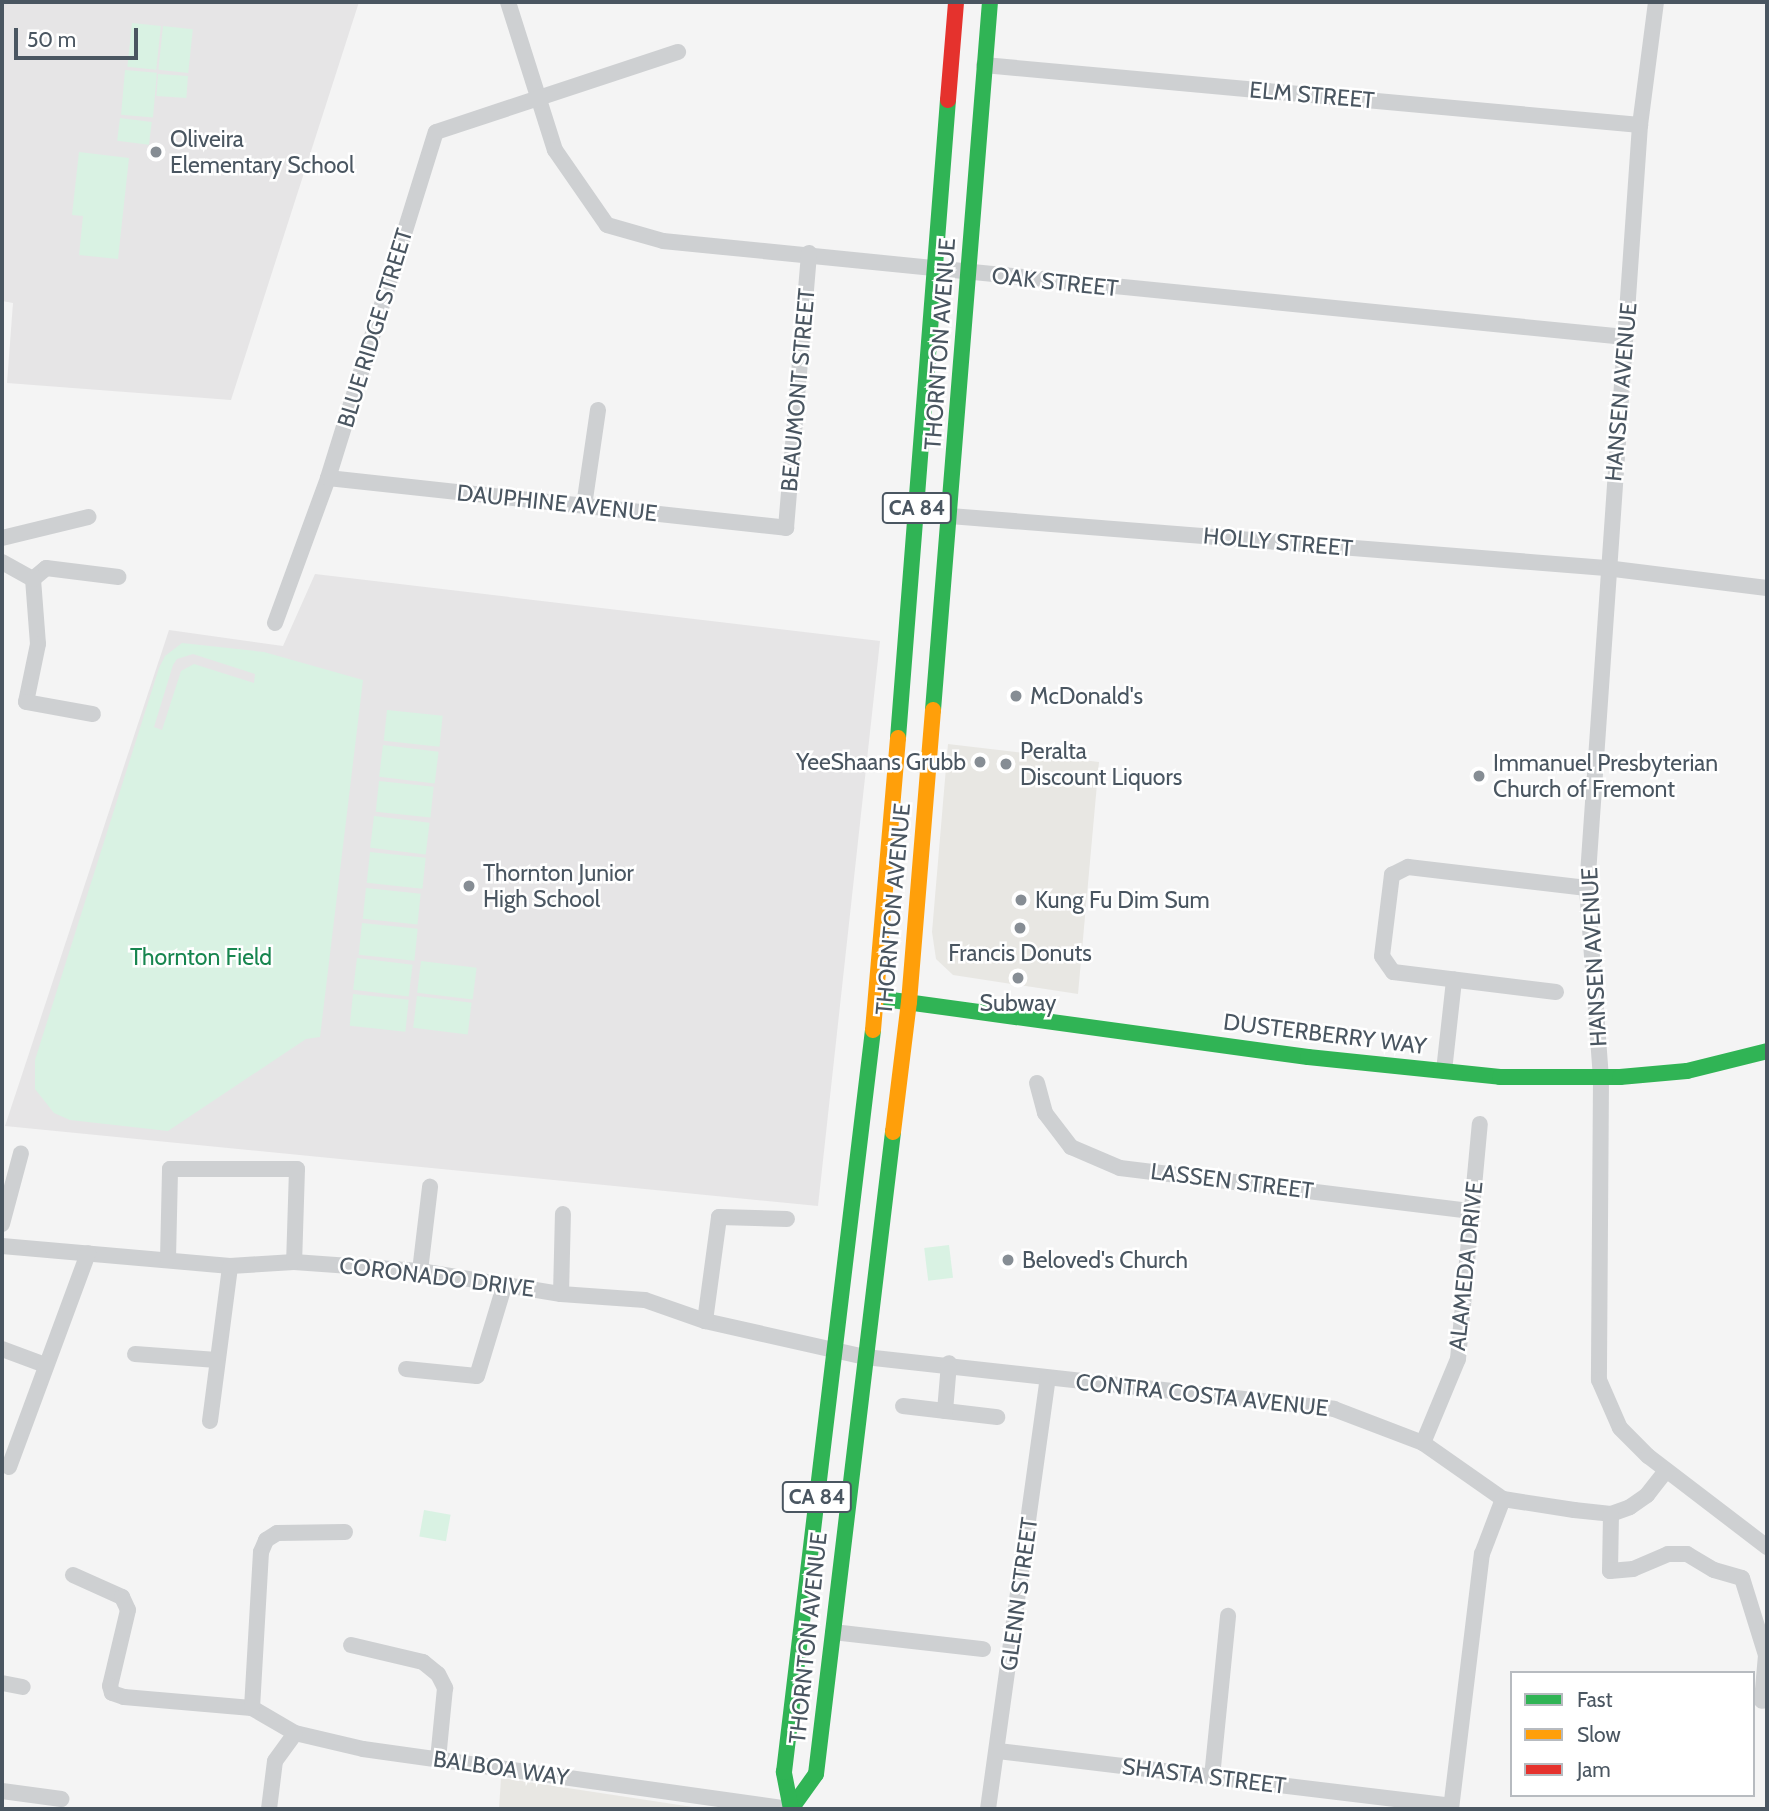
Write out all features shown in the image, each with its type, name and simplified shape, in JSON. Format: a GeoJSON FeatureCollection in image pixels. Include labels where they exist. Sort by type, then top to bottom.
{"type":"FeatureCollection","features":[{"type":"Feature","properties":{"kind":"main road","name":"THORNTON AVENUE"},"geometry":{"type":"LineString","coordinates":[[791,1809],[784,1772],[877,998],[956,2]]}},
{"type":"Feature","properties":{"kind":"main road","name":"THORNTON AVENUE"},"geometry":{"type":"LineString","coordinates":[[791,1809],[816,1774],[909,1002],[990,2]]}},
{"type":"Feature","properties":{"kind":"main road","name":"DUSTERBERRY WAY"},"geometry":{"type":"LineString","coordinates":[[877,998],[1444,1071],[1601,1079],[1687,1071],[1767,1051]]}},
{"type":"Feature","properties":{"kind":"street","name":"OAK STREET"},"geometry":{"type":"LineString","coordinates":[[508,2],[555,150],[607,225],[663,241],[809,253],[967,273],[1625,337]]}},
{"type":"Feature","properties":{"kind":"street","name":"HANSEN AVENUE"},"geometry":{"type":"LineString","coordinates":[[1656,2],[1640,125],[1606,568],[1587,888],[1601,1079],[1599,1380],[1620,1428],[1666,1471],[1767,1547]]}},
{"type":"Feature","properties":{"kind":"street"},"geometry":{"type":"LineString","coordinates":[[538,98],[678,52]]}},
{"type":"Feature","properties":{"kind":"street","name":"ELM STREET"},"geometry":{"type":"LineString","coordinates":[[984,65],[1640,125]]}},
{"type":"Feature","properties":{"kind":"street","name":"BLUE RIDGE STREET"},"geometry":{"type":"LineString","coordinates":[[275,623],[328,478],[436,132],[538,98]]}},
{"type":"Feature","properties":{"kind":"street","name":"BEAUMONT STREET"},"geometry":{"type":"LineString","coordinates":[[786,528],[809,253]]}},
{"type":"Feature","properties":{"kind":"street"},"geometry":{"type":"LineString","coordinates":[[584,506],[598,410]]}},
{"type":"Feature","properties":{"kind":"street","name":"DAUPHINE AVENUE"},"geometry":{"type":"LineString","coordinates":[[328,478],[786,528]]}},
{"type":"Feature","properties":{"kind":"street","name":"HOLLY STREET"},"geometry":{"type":"LineString","coordinates":[[950,516],[1606,568],[1767,587]]}},
{"type":"Feature","properties":{"kind":"street"},"geometry":{"type":"LineString","coordinates":[[2,538],[88,517]]}},
{"type":"Feature","properties":{"kind":"street"},"geometry":{"type":"LineString","coordinates":[[2,562],[33,579]]}},
{"type":"Feature","properties":{"kind":"street"},"geometry":{"type":"LineString","coordinates":[[33,579],[46,568],[118,577]]}},
{"type":"Feature","properties":{"kind":"street"},"geometry":{"type":"LineString","coordinates":[[33,579],[38,644],[26,702],[93,714]]}},
{"type":"Feature","properties":{"kind":"street"},"geometry":{"type":"LineString","coordinates":[[1556,992],[1393,972],[1385,966],[1382,956],[1392,875],[1408,867],[1587,888]]}},
{"type":"Feature","properties":{"kind":"street"},"geometry":{"type":"LineString","coordinates":[[1444,1071],[1454,980]]}},
{"type":"Feature","properties":{"kind":"street","name":"LASSEN STREET"},"geometry":{"type":"LineString","coordinates":[[1037,1083],[1045,1113],[1071,1147],[1120,1168],[1471,1211]]}},
{"type":"Feature","properties":{"kind":"street","name":"ALAMEDA DRIVE"},"geometry":{"type":"LineString","coordinates":[[1423,1443],[1458,1359],[1480,1124]]}},
{"type":"Feature","properties":{"kind":"street"},"geometry":{"type":"LineString","coordinates":[[2,1224],[21,1153]]}},
{"type":"Feature","properties":{"kind":"street"},"geometry":{"type":"LineString","coordinates":[[168,1259],[170,1169],[297,1169],[295,1262]]}},
{"type":"Feature","properties":{"kind":"street"},"geometry":{"type":"LineString","coordinates":[[420,1271],[430,1187]]}},
{"type":"Feature","properties":{"kind":"street"},"geometry":{"type":"LineString","coordinates":[[561,1294],[563,1214]]}},
{"type":"Feature","properties":{"kind":"street"},"geometry":{"type":"LineString","coordinates":[[705,1321],[719,1217],[787,1219]]}},
{"type":"Feature","properties":{"kind":"street","name":"CORONADO DRIVE"},"geometry":{"type":"LineString","coordinates":[[2,1246],[230,1266],[295,1262],[420,1271],[561,1294],[645,1300],[705,1321],[865,1357]]}},
{"type":"Feature","properties":{"kind":"street"},"geometry":{"type":"LineString","coordinates":[[9,1467],[88,1253]]}},
{"type":"Feature","properties":{"kind":"street"},"geometry":{"type":"LineString","coordinates":[[210,1421],[230,1266]]}},
{"type":"Feature","properties":{"kind":"street"},"geometry":{"type":"LineString","coordinates":[[406,1369],[477,1376],[505,1283]]}},
{"type":"Feature","properties":{"kind":"street"},"geometry":{"type":"LineString","coordinates":[[2,1349],[45,1365]]}},
{"type":"Feature","properties":{"kind":"street"},"geometry":{"type":"LineString","coordinates":[[135,1354],[217,1360]]}},
{"type":"Feature","properties":{"kind":"street","name":"CONTRA COSTA AVENUE"},"geometry":{"type":"LineString","coordinates":[[865,1357],[949,1363],[1048,1378],[1334,1409],[1423,1443],[1503,1499],[1611,1514]]}},
{"type":"Feature","properties":{"kind":"street"},"geometry":{"type":"LineString","coordinates":[[945,1411],[949,1363]]}},
{"type":"Feature","properties":{"kind":"street","name":"GLENN STREET"},"geometry":{"type":"LineString","coordinates":[[988,1809],[999,1751],[1048,1378]]}},
{"type":"Feature","properties":{"kind":"street"},"geometry":{"type":"LineString","coordinates":[[903,1406],[997,1417]]}},
{"type":"Feature","properties":{"kind":"street"},"geometry":{"type":"LineString","coordinates":[[1666,1471],[1647,1495],[1611,1514],[1610,1571],[1633,1569],[1668,1554],[1687,1554],[1714,1570],[1742,1578],[1766,1655],[1762,1701]]}},
{"type":"Feature","properties":{"kind":"street"},"geometry":{"type":"LineString","coordinates":[[1451,1808],[1482,1554],[1503,1499]]}},
{"type":"Feature","properties":{"kind":"street"},"geometry":{"type":"LineString","coordinates":[[73,1575],[122,1597],[128,1610],[110,1686],[112,1693],[252,1708],[261,1552],[266,1540],[276,1533],[345,1532]]}},
{"type":"Feature","properties":{"kind":"street"},"geometry":{"type":"LineString","coordinates":[[1212,1777],[1228,1616]]}},
{"type":"Feature","properties":{"kind":"street"},"geometry":{"type":"LineString","coordinates":[[833,1632],[983,1649]]}},
{"type":"Feature","properties":{"kind":"street"},"geometry":{"type":"LineString","coordinates":[[351,1646],[423,1662],[438,1674],[445,1688],[438,1759]]}},
{"type":"Feature","properties":{"kind":"street"},"geometry":{"type":"LineString","coordinates":[[2,1683],[23,1687]]}},
{"type":"Feature","properties":{"kind":"street","name":"BALBOA WAY"},"geometry":{"type":"LineString","coordinates":[[252,1708],[295,1733],[438,1759],[791,1809]]}},
{"type":"Feature","properties":{"kind":"street"},"geometry":{"type":"LineString","coordinates":[[269,1809],[275,1760],[295,1733]]}},
{"type":"Feature","properties":{"kind":"street","name":"SHASTA STREET"},"geometry":{"type":"LineString","coordinates":[[999,1751],[1451,1808]]}},
{"type":"Feature","properties":{"kind":"street"},"geometry":{"type":"LineString","coordinates":[[2,1791],[61,1799]]}},
{"type":"Feature","properties":{"kind":"shaded area","name":"Oliveira Elementary School"},"geometry":{"type":"Polygon","coordinates":[[[2,2],[359,2],[231,400],[7,383],[13,303],[2,301],[2,2]]]}},
{"type":"Feature","properties":{"kind":"shaded area","name":"Thornton Junior High School"},"geometry":{"type":"Polygon","coordinates":[[[315,574],[880,641],[818,1206],[5,1126],[169,630],[283,646],[315,574]]]}},
{"type":"Feature","properties":{"kind":"shaded area"},"geometry":{"type":"Polygon","coordinates":[[[948,744],[1099,762],[1078,994],[953,975],[936,959],[932,932],[948,744]]]}},
{"type":"Feature","properties":{"kind":"shaded area"},"geometry":{"type":"Polygon","coordinates":[[[501,1778],[706,1809],[499,1809],[501,1778]]]}},
{"type":"Feature","properties":{"kind":"green space"},"geometry":{"type":"Polygon","coordinates":[[[132,23],[161,26],[156,70],[127,67],[132,23]]]}},
{"type":"Feature","properties":{"kind":"green space"},"geometry":{"type":"Polygon","coordinates":[[[163,26],[193,29],[188,73],[158,70],[163,26]]]}},
{"type":"Feature","properties":{"kind":"green space"},"geometry":{"type":"Polygon","coordinates":[[[125,70],[157,73],[153,118],[121,115],[125,70]]]}},
{"type":"Feature","properties":{"kind":"green space"},"geometry":{"type":"Polygon","coordinates":[[[158,74],[188,76],[186,98],[156,96],[158,74]]]}},
{"type":"Feature","properties":{"kind":"green space"},"geometry":{"type":"Polygon","coordinates":[[[120,118],[152,122],[149,145],[117,141],[120,118]]]}},
{"type":"Feature","properties":{"kind":"green space"},"geometry":{"type":"Polygon","coordinates":[[[79,152],[129,158],[118,259],[79,255],[83,216],[72,215],[79,152]]]}},
{"type":"Feature","properties":{"kind":"green space","name":"Thornton Field"},"geometry":{"type":"Polygon","coordinates":[[[182,643],[264,652],[363,680],[320,1037],[306,1039],[168,1131],[70,1120],[54,1113],[35,1089],[35,1060],[165,656],[182,643]],[[193,654],[177,659],[154,727],[162,730],[181,671],[194,664],[254,683],[255,674],[193,654]]]}},
{"type":"Feature","properties":{"kind":"green space"},"geometry":{"type":"Polygon","coordinates":[[[387,710],[443,716],[439,747],[384,741],[387,710]]]}},
{"type":"Feature","properties":{"kind":"green space"},"geometry":{"type":"Polygon","coordinates":[[[383,745],[439,752],[435,784],[379,777],[383,745]]]}},
{"type":"Feature","properties":{"kind":"green space"},"geometry":{"type":"Polygon","coordinates":[[[379,781],[434,787],[430,818],[376,812],[379,781]]]}},
{"type":"Feature","properties":{"kind":"green space"},"geometry":{"type":"Polygon","coordinates":[[[374,816],[430,823],[426,855],[370,848],[374,816]]]}},
{"type":"Feature","properties":{"kind":"green space"},"geometry":{"type":"Polygon","coordinates":[[[370,852],[426,858],[422,889],[367,883],[370,852]]]}},
{"type":"Feature","properties":{"kind":"green space"},"geometry":{"type":"Polygon","coordinates":[[[366,888],[421,894],[417,925],[363,919],[366,888]]]}},
{"type":"Feature","properties":{"kind":"green space"},"geometry":{"type":"Polygon","coordinates":[[[362,923],[418,929],[414,961],[359,955],[362,923]]]}},
{"type":"Feature","properties":{"kind":"green space"},"geometry":{"type":"Polygon","coordinates":[[[357,958],[413,965],[409,997],[353,990],[357,958]]]}},
{"type":"Feature","properties":{"kind":"green space"},"geometry":{"type":"Polygon","coordinates":[[[421,961],[477,968],[473,1000],[417,993],[421,961]]]}},
{"type":"Feature","properties":{"kind":"green space"},"geometry":{"type":"Polygon","coordinates":[[[353,994],[409,1000],[405,1032],[350,1026],[353,994]]]}},
{"type":"Feature","properties":{"kind":"green space"},"geometry":{"type":"Polygon","coordinates":[[[417,996],[472,1003],[468,1034],[413,1028],[417,996]]]}},
{"type":"Feature","properties":{"kind":"green space"},"geometry":{"type":"Polygon","coordinates":[[[949,1245],[953,1278],[928,1281],[924,1248],[949,1245]]]}},
{"type":"Feature","properties":{"kind":"green space"},"geometry":{"type":"Polygon","coordinates":[[[424,1510],[451,1515],[446,1541],[419,1537],[424,1510]]]}},
{"type":"Feature","properties":{"kind":"traffic: fast"},"geometry":{"type":"LineString","coordinates":[[933,710],[990,2]]}},
{"type":"Feature","properties":{"kind":"traffic: fast"},"geometry":{"type":"LineString","coordinates":[[898,738],[948,100]]}},
{"type":"Feature","properties":{"kind":"traffic: fast"},"geometry":{"type":"LineString","coordinates":[[877,998],[1308,1057],[1500,1077],[1620,1077],[1687,1071],[1767,1051]]}},
{"type":"Feature","properties":{"kind":"traffic: fast"},"geometry":{"type":"LineString","coordinates":[[791,1809],[784,1772],[873,1030]]}},
{"type":"Feature","properties":{"kind":"traffic: fast"},"geometry":{"type":"LineString","coordinates":[[791,1809],[816,1774],[893,1132]]}},
{"type":"Feature","properties":{"kind":"traffic: slow"},"geometry":{"type":"LineString","coordinates":[[893,1132],[909,1002],[933,710]]}},
{"type":"Feature","properties":{"kind":"traffic: slow"},"geometry":{"type":"LineString","coordinates":[[873,1030],[898,738]]}},
{"type":"Feature","properties":{"kind":"traffic: jam"},"geometry":{"type":"LineString","coordinates":[[948,100],[956,2]]}},
{"type":"Feature","properties":{"kind":"place","name":"Oliveira Elementary School"},"geometry":{"type":"Point","coordinates":[156,152]}},
{"type":"Feature","properties":{"kind":"place","name":"McDonald's"},"geometry":{"type":"Point","coordinates":[1016,696]}},
{"type":"Feature","properties":{"kind":"place","name":"YeeShaans Grubb"},"geometry":{"type":"Point","coordinates":[980,762]}},
{"type":"Feature","properties":{"kind":"place","name":"Peralta Discount Liquors"},"geometry":{"type":"Point","coordinates":[1006,764]}},
{"type":"Feature","properties":{"kind":"place","name":"Immanuel Presbyterian Church of Fremont"},"geometry":{"type":"Point","coordinates":[1479,776]}},
{"type":"Feature","properties":{"kind":"place","name":"Thornton Junior High School"},"geometry":{"type":"Point","coordinates":[469,886]}},
{"type":"Feature","properties":{"kind":"place","name":"Kung Fu Dim Sum"},"geometry":{"type":"Point","coordinates":[1021,900]}},
{"type":"Feature","properties":{"kind":"place","name":"Francis Donuts"},"geometry":{"type":"Point","coordinates":[1020,928]}},
{"type":"Feature","properties":{"kind":"place","name":"Subway"},"geometry":{"type":"Point","coordinates":[1018,978]}},
{"type":"Feature","properties":{"kind":"place","name":"Beloved's Church"},"geometry":{"type":"Point","coordinates":[1008,1260]}}]}
